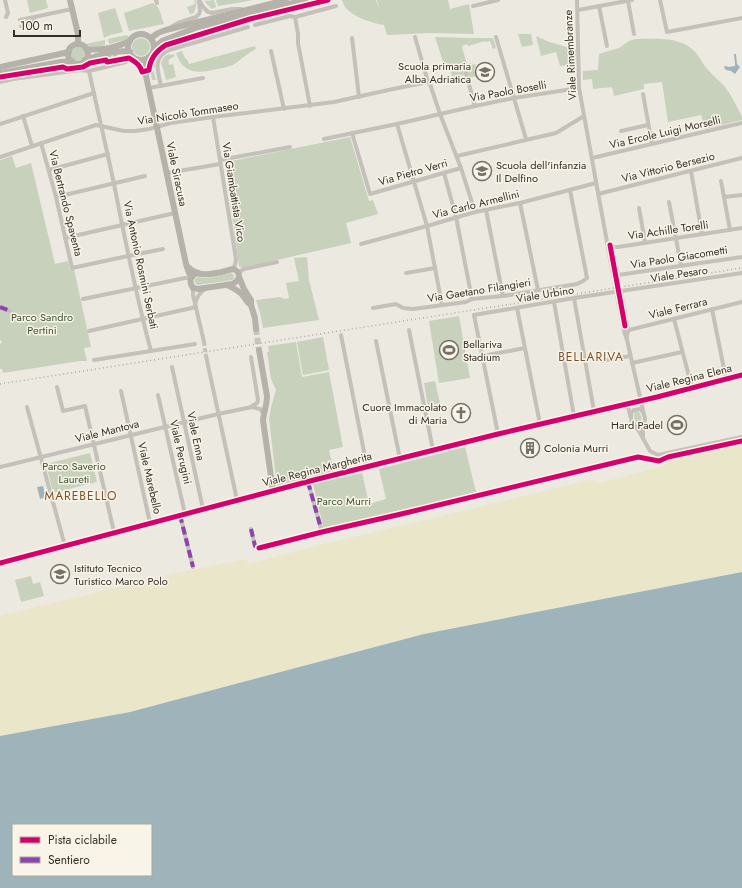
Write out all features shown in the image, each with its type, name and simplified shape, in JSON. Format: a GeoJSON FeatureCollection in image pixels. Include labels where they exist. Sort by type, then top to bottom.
{"type":"FeatureCollection","features":[{"type":"Feature","properties":{"kind":"street"},"geometry":{"type":"LineString","coordinates":[[5,0],[8,13],[6,17]]}},
{"type":"Feature","properties":{"kind":"street"},"geometry":{"type":"LineString","coordinates":[[70,0],[78,34],[78,44]]}},
{"type":"Feature","properties":{"kind":"street"},"geometry":{"type":"LineString","coordinates":[[199,0],[205,10],[212,13],[232,9],[250,9]]}},
{"type":"Feature","properties":{"kind":"street"},"geometry":{"type":"LineString","coordinates":[[166,30],[178,23],[196,17],[200,11],[199,0]]}},
{"type":"Feature","properties":{"kind":"street"},"geometry":{"type":"LineString","coordinates":[[151,38],[166,30],[286,0]]}},
{"type":"Feature","properties":{"kind":"street"},"geometry":{"type":"LineString","coordinates":[[0,73],[61,62],[72,62],[79,64],[93,57],[125,51],[141,60],[149,57],[154,48],[162,41],[198,28],[305,0]]}},
{"type":"Feature","properties":{"kind":"street"},"geometry":{"type":"LineString","coordinates":[[474,6],[498,0]]}},
{"type":"Feature","properties":{"kind":"street","name":"Viale Rimembranze"},"geometry":{"type":"LineString","coordinates":[[577,0],[579,88],[613,275]]}},
{"type":"Feature","properties":{"kind":"street"},"geometry":{"type":"LineString","coordinates":[[578,10],[630,0],[634,34]]}},
{"type":"Feature","properties":{"kind":"street"},"geometry":{"type":"LineString","coordinates":[[660,0],[667,32],[742,18]]}},
{"type":"Feature","properties":{"kind":"street"},"geometry":{"type":"LineString","coordinates":[[255,25],[290,16],[295,17],[336,6]]}},
{"type":"Feature","properties":{"kind":"street"},"geometry":{"type":"LineString","coordinates":[[599,6],[607,46]]}},
{"type":"Feature","properties":{"kind":"street"},"geometry":{"type":"LineString","coordinates":[[20,20],[72,9]]}},
{"type":"Feature","properties":{"kind":"street"},"geometry":{"type":"LineString","coordinates":[[21,26],[32,23],[34,17]]}},
{"type":"Feature","properties":{"kind":"street"},"geometry":{"type":"LineString","coordinates":[[295,17],[298,44],[310,106]]}},
{"type":"Feature","properties":{"kind":"street"},"geometry":{"type":"LineString","coordinates":[[161,86],[158,64],[159,58],[164,52],[248,27]]}},
{"type":"Feature","properties":{"kind":"street"},"geometry":{"type":"LineString","coordinates":[[72,62],[69,57],[69,52],[71,47],[76,44],[83,46],[86,49],[98,50],[124,44],[136,35],[141,34],[151,38],[154,48]]}},
{"type":"Feature","properties":{"kind":"street"},"geometry":{"type":"LineString","coordinates":[[414,37],[428,82],[457,156],[475,212]]}},
{"type":"Feature","properties":{"kind":"street"},"geometry":{"type":"LineString","coordinates":[[496,37],[526,139]]}},
{"type":"Feature","properties":{"kind":"street"},"geometry":{"type":"LineString","coordinates":[[352,38],[359,97]]}},
{"type":"Feature","properties":{"kind":"street"},"geometry":{"type":"LineString","coordinates":[[130,41],[128,48],[132,55]]}},
{"type":"Feature","properties":{"kind":"street"},"geometry":{"type":"LineString","coordinates":[[85,60],[88,54],[86,49]]}},
{"type":"Feature","properties":{"kind":"street"},"geometry":{"type":"LineString","coordinates":[[0,67],[69,52]]}},
{"type":"Feature","properties":{"kind":"street"},"geometry":{"type":"LineString","coordinates":[[113,64],[117,52]]}},
{"type":"Feature","properties":{"kind":"street"},"geometry":{"type":"LineString","coordinates":[[271,52],[284,109]]}},
{"type":"Feature","properties":{"kind":"street"},"geometry":{"type":"LineString","coordinates":[[105,54],[111,58],[113,64]]}},
{"type":"Feature","properties":{"kind":"street","name":"Viale Siracusa"},"geometry":{"type":"LineString","coordinates":[[132,55],[140,62],[146,76],[204,342]]}},
{"type":"Feature","properties":{"kind":"street","name":"Viale Siracusa"},"geometry":{"type":"LineString","coordinates":[[146,76],[146,62],[149,57]]}},
{"type":"Feature","properties":{"kind":"street"},"geometry":{"type":"LineString","coordinates":[[0,82],[82,70],[89,71],[126,62]]}},
{"type":"Feature","properties":{"kind":"street"},"geometry":{"type":"LineString","coordinates":[[465,70],[475,106]]}},
{"type":"Feature","properties":{"kind":"street","name":"Via Antonio Rosmini Serbati"},"geometry":{"type":"LineString","coordinates":[[89,71],[108,154],[128,256],[150,351]]}},
{"type":"Feature","properties":{"kind":"street"},"geometry":{"type":"LineString","coordinates":[[149,88],[202,78]]}},
{"type":"Feature","properties":{"kind":"street","name":"Via Nicolò Tommaseo"},"geometry":{"type":"LineString","coordinates":[[0,157],[96,125],[124,131],[135,131],[171,123],[334,102],[393,88],[428,82]]}},
{"type":"Feature","properties":{"kind":"street","name":"Via Paolo Boselli"},"geometry":{"type":"LineString","coordinates":[[324,139],[514,98],[579,88]]}},
{"type":"Feature","properties":{"kind":"street"},"geometry":{"type":"LineString","coordinates":[[0,124],[94,93]]}},
{"type":"Feature","properties":{"kind":"street"},"geometry":{"type":"LineString","coordinates":[[643,94],[652,144]]}},
{"type":"Feature","properties":{"kind":"street"},"geometry":{"type":"LineString","coordinates":[[23,116],[32,146]]}},
{"type":"Feature","properties":{"kind":"street"},"geometry":{"type":"LineString","coordinates":[[457,156],[556,133],[584,116]]}},
{"type":"Feature","properties":{"kind":"street","name":"Via Giambattista Vico"},"geometry":{"type":"LineString","coordinates":[[213,117],[236,259],[233,269]]}},
{"type":"Feature","properties":{"kind":"street","name":"Via Ercole Luigi Morselli"},"geometry":{"type":"LineString","coordinates":[[592,158],[742,123]]}},
{"type":"Feature","properties":{"kind":"street"},"geometry":{"type":"LineString","coordinates":[[397,124],[427,226],[442,305]]}},
{"type":"Feature","properties":{"kind":"street"},"geometry":{"type":"LineString","coordinates":[[621,132],[648,125]]}},
{"type":"Feature","properties":{"kind":"street","name":"Via Pietro Verri"},"geometry":{"type":"LineString","coordinates":[[352,133],[370,194],[461,168]]}},
{"type":"Feature","properties":{"kind":"street","name":"Via Bertrando Spaventa"},"geometry":{"type":"LineString","coordinates":[[42,143],[72,268],[128,256]]}},
{"type":"Feature","properties":{"kind":"street"},"geometry":{"type":"LineString","coordinates":[[167,173],[290,147]]}},
{"type":"Feature","properties":{"kind":"street"},"geometry":{"type":"LineString","coordinates":[[49,170],[108,154]]}},
{"type":"Feature","properties":{"kind":"street","name":"Via Vittorio Bersezio"},"geometry":{"type":"LineString","coordinates":[[598,194],[742,158]]}},
{"type":"Feature","properties":{"kind":"street"},"geometry":{"type":"LineString","coordinates":[[691,171],[702,234]]}},
{"type":"Feature","properties":{"kind":"street"},"geometry":{"type":"LineString","coordinates":[[444,173],[456,217],[472,299]]}},
{"type":"Feature","properties":{"kind":"street"},"geometry":{"type":"LineString","coordinates":[[56,197],[145,176]]}},
{"type":"Feature","properties":{"kind":"street"},"geometry":{"type":"LineString","coordinates":[[721,181],[730,230]]}},
{"type":"Feature","properties":{"kind":"street","name":"Via Carlo Armellini"},"geometry":{"type":"LineString","coordinates":[[361,244],[475,212],[520,203],[596,183]]}},
{"type":"Feature","properties":{"kind":"street","name":"Via Gaetano Filangieri"},"geometry":{"type":"LineString","coordinates":[[373,308],[396,304],[403,308],[413,309],[577,284],[583,281],[587,278],[570,190]]}},
{"type":"Feature","properties":{"kind":"street"},"geometry":{"type":"LineString","coordinates":[[724,197],[742,195]]}},
{"type":"Feature","properties":{"kind":"street"},"geometry":{"type":"LineString","coordinates":[[669,202],[681,266]]}},
{"type":"Feature","properties":{"kind":"street"},"geometry":{"type":"LineString","coordinates":[[520,203],[538,290]]}},
{"type":"Feature","properties":{"kind":"street"},"geometry":{"type":"LineString","coordinates":[[639,208],[645,242]]}},
{"type":"Feature","properties":{"kind":"street"},"geometry":{"type":"LineString","coordinates":[[486,210],[503,296]]}},
{"type":"Feature","properties":{"kind":"street"},"geometry":{"type":"LineString","coordinates":[[65,238],[175,213]]}},
{"type":"Feature","properties":{"kind":"street","name":"Via Achille Torelli"},"geometry":{"type":"LineString","coordinates":[[612,246],[618,247],[742,228]]}},
{"type":"Feature","properties":{"kind":"street"},"geometry":{"type":"LineString","coordinates":[[606,232],[612,246]]}},
{"type":"Feature","properties":{"kind":"street","name":"Via Paolo Giacometti"},"geometry":{"type":"LineString","coordinates":[[612,246],[618,275],[742,257]]}},
{"type":"Feature","properties":{"kind":"street"},"geometry":{"type":"LineString","coordinates":[[128,256],[163,249]]}},
{"type":"Feature","properties":{"kind":"street"},"geometry":{"type":"LineString","coordinates":[[190,280],[198,289],[235,284],[239,275],[244,269],[277,262]]}},
{"type":"Feature","properties":{"kind":"street"},"geometry":{"type":"LineString","coordinates":[[186,264],[193,271],[199,274],[208,275],[233,269],[235,270],[251,300],[256,329]]}},
{"type":"Feature","properties":{"kind":"street"},"geometry":{"type":"LineString","coordinates":[[406,273],[435,268]]}},
{"type":"Feature","properties":{"kind":"street","name":"Viale Pesaro"},"geometry":{"type":"LineString","coordinates":[[618,293],[742,273]]}},
{"type":"Feature","properties":{"kind":"street"},"geometry":{"type":"LineString","coordinates":[[83,299],[136,287],[190,280],[195,274],[199,274]]}},
{"type":"Feature","properties":{"kind":"street"},"geometry":{"type":"LineString","coordinates":[[226,285],[240,292],[248,304],[251,305]]}},
{"type":"Feature","properties":{"kind":"street"},"geometry":{"type":"LineString","coordinates":[[89,330],[195,306],[200,292],[206,288]]}},
{"type":"Feature","properties":{"kind":"street"},"geometry":{"type":"LineString","coordinates":[[618,293],[628,329]]}},
{"type":"Feature","properties":{"kind":"street"},"geometry":{"type":"LineString","coordinates":[[618,293],[622,331]]}},
{"type":"Feature","properties":{"kind":"street"},"geometry":{"type":"LineString","coordinates":[[618,293],[624,332],[645,419],[643,438]]}},
{"type":"Feature","properties":{"kind":"street","name":"Viale Urbino"},"geometry":{"type":"LineString","coordinates":[[482,356],[474,315],[574,298],[618,293]]}},
{"type":"Feature","properties":{"kind":"street"},"geometry":{"type":"LineString","coordinates":[[574,298],[594,411]]}},
{"type":"Feature","properties":{"kind":"street"},"geometry":{"type":"LineString","coordinates":[[554,302],[574,416]]}},
{"type":"Feature","properties":{"kind":"street","name":"Viale Ferrara"},"geometry":{"type":"LineString","coordinates":[[627,340],[629,330],[742,302]]}},
{"type":"Feature","properties":{"kind":"street"},"geometry":{"type":"LineString","coordinates":[[0,306],[10,311]]}},
{"type":"Feature","properties":{"kind":"street"},"geometry":{"type":"LineString","coordinates":[[517,308],[540,424]]}},
{"type":"Feature","properties":{"kind":"street"},"geometry":{"type":"LineString","coordinates":[[712,309],[726,379]]}},
{"type":"Feature","properties":{"kind":"street"},"geometry":{"type":"LineString","coordinates":[[674,318],[692,388]]}},
{"type":"Feature","properties":{"kind":"street"},"geometry":{"type":"LineString","coordinates":[[409,330],[433,450]]}},
{"type":"Feature","properties":{"kind":"street"},"geometry":{"type":"LineString","coordinates":[[341,335],[367,467]]}},
{"type":"Feature","properties":{"kind":"street"},"geometry":{"type":"LineString","coordinates":[[376,341],[400,459]]}},
{"type":"Feature","properties":{"kind":"street"},"geometry":{"type":"LineString","coordinates":[[94,360],[195,344]]}},
{"type":"Feature","properties":{"kind":"street"},"geometry":{"type":"LineString","coordinates":[[498,434],[482,356],[525,348]]}},
{"type":"Feature","properties":{"kind":"street"},"geometry":{"type":"LineString","coordinates":[[259,350],[267,396],[264,414],[264,429],[273,491]]}},
{"type":"Feature","properties":{"kind":"street"},"geometry":{"type":"LineString","coordinates":[[632,363],[682,352]]}},
{"type":"Feature","properties":{"kind":"street"},"geometry":{"type":"LineString","coordinates":[[206,356],[237,500]]}},
{"type":"Feature","properties":{"kind":"street"},"geometry":{"type":"LineString","coordinates":[[602,361],[630,356]]}},
{"type":"Feature","properties":{"kind":"street"},"geometry":{"type":"LineString","coordinates":[[251,357],[258,400],[252,407]]}},
{"type":"Feature","properties":{"kind":"street","name":"Viale Enna"},"geometry":{"type":"LineString","coordinates":[[172,367],[203,509]]}},
{"type":"Feature","properties":{"kind":"street","name":"Viale Regina Elena"},"geometry":{"type":"LineString","coordinates":[[640,400],[742,375]]}},
{"type":"Feature","properties":{"kind":"street"},"geometry":{"type":"LineString","coordinates":[[58,387],[63,411],[85,406],[114,532]]}},
{"type":"Feature","properties":{"kind":"street","name":"Viale Marebello"},"geometry":{"type":"LineString","coordinates":[[121,391],[150,523]]}},
{"type":"Feature","properties":{"kind":"street","name":"Viale Perugini"},"geometry":{"type":"LineString","coordinates":[[158,395],[166,427],[193,567]]}},
{"type":"Feature","properties":{"kind":"street","name":"Viale Regina Margherita"},"geometry":{"type":"LineString","coordinates":[[0,562],[433,450],[640,400]]}},
{"type":"Feature","properties":{"kind":"street"},"geometry":{"type":"LineString","coordinates":[[627,403],[630,417],[634,425],[650,451],[654,454],[658,455],[742,437]]}},
{"type":"Feature","properties":{"kind":"street"},"geometry":{"type":"LineString","coordinates":[[27,407],[65,546]]}},
{"type":"Feature","properties":{"kind":"street"},"geometry":{"type":"LineString","coordinates":[[252,407],[260,409],[264,414]]}},
{"type":"Feature","properties":{"kind":"street","name":"Viale Mantova"},"geometry":{"type":"LineString","coordinates":[[0,467],[252,407]]}},
{"type":"Feature","properties":{"kind":"street"},"geometry":{"type":"LineString","coordinates":[[630,417],[631,412],[634,410],[640,410],[643,412]]}},
{"type":"Feature","properties":{"kind":"street"},"geometry":{"type":"LineString","coordinates":[[634,425],[641,425],[645,419]]}},
{"type":"Feature","properties":{"kind":"street"},"geometry":{"type":"LineString","coordinates":[[308,482],[322,532]]}},
{"type":"Feature","properties":{"kind":"street"},"geometry":{"type":"LineString","coordinates":[[251,529],[255,546],[259,548]]}},
{"type":"Feature","properties":{"kind":"green space"},"geometry":{"type":"Polygon","coordinates":[[[27,0],[46,0],[48,8],[30,13],[27,0]]]}},
{"type":"Feature","properties":{"kind":"green space"},"geometry":{"type":"Polygon","coordinates":[[[194,0],[196,0],[196,4],[194,13],[190,14],[187,7],[195,4],[194,0]]]}},
{"type":"Feature","properties":{"kind":"green space"},"geometry":{"type":"Polygon","coordinates":[[[204,0],[214,0],[216,7],[212,9],[204,0]]]}},
{"type":"Feature","properties":{"kind":"green space"},"geometry":{"type":"Polygon","coordinates":[[[216,0],[253,0],[218,6],[216,0]]]}},
{"type":"Feature","properties":{"kind":"green space"},"geometry":{"type":"Polygon","coordinates":[[[342,0],[376,0],[380,11],[377,0],[448,0],[450,9],[469,4],[474,34],[429,33],[387,35],[384,25],[366,20],[353,14],[344,5],[342,0]]]}},
{"type":"Feature","properties":{"kind":"green space"},"geometry":{"type":"Polygon","coordinates":[[[153,3],[159,9],[164,24],[129,31],[124,13],[153,3]]]}},
{"type":"Feature","properties":{"kind":"green space"},"geometry":{"type":"Polygon","coordinates":[[[115,8],[123,32],[104,38],[98,13],[115,8]]]}},
{"type":"Feature","properties":{"kind":"green space"},"geometry":{"type":"Polygon","coordinates":[[[518,34],[531,34],[533,45],[522,47],[518,34]]]}},
{"type":"Feature","properties":{"kind":"green space"},"geometry":{"type":"Polygon","coordinates":[[[127,35],[129,38],[109,44],[108,39],[127,35]]]}},
{"type":"Feature","properties":{"kind":"green space"},"geometry":{"type":"Polygon","coordinates":[[[536,36],[576,50],[576,65],[560,66],[556,52],[541,56],[536,36]]]}},
{"type":"Feature","properties":{"kind":"green space"},"geometry":{"type":"Polygon","coordinates":[[[435,37],[493,38],[496,48],[493,49],[490,41],[462,46],[467,64],[475,64],[476,67],[474,68],[476,76],[469,78],[466,66],[462,67],[464,75],[453,79],[449,67],[445,68],[435,37]]]}},
{"type":"Feature","properties":{"kind":"green space"},"geometry":{"type":"Polygon","coordinates":[[[141,38],[147,41],[150,47],[147,53],[141,56],[135,53],[132,47],[135,41],[141,38]]]}},
{"type":"Feature","properties":{"kind":"green space"},"geometry":{"type":"Polygon","coordinates":[[[636,39],[675,41],[683,43],[689,47],[697,54],[706,68],[728,90],[742,117],[742,120],[705,129],[701,115],[668,122],[662,82],[644,84],[644,89],[614,96],[612,87],[593,89],[592,79],[583,80],[583,71],[598,70],[599,54],[619,48],[629,41],[636,39]]]}},
{"type":"Feature","properties":{"kind":"green space"},"geometry":{"type":"Polygon","coordinates":[[[105,40],[105,45],[93,47],[86,44],[105,40]]]}},
{"type":"Feature","properties":{"kind":"green space"},"geometry":{"type":"Polygon","coordinates":[[[171,45],[171,47],[158,54],[155,68],[153,68],[156,80],[152,80],[151,68],[156,54],[171,45]]]}},
{"type":"Feature","properties":{"kind":"green space"},"geometry":{"type":"Polygon","coordinates":[[[255,46],[256,49],[233,65],[204,72],[187,69],[179,60],[176,53],[182,51],[189,64],[255,46]]]}},
{"type":"Feature","properties":{"kind":"green space"},"geometry":{"type":"Polygon","coordinates":[[[78,47],[83,49],[85,54],[83,59],[78,61],[73,59],[71,54],[73,49],[78,47]]]}},
{"type":"Feature","properties":{"kind":"green space"},"geometry":{"type":"Polygon","coordinates":[[[169,54],[174,54],[174,57],[169,61],[169,65],[173,64],[176,77],[166,80],[161,63],[164,57],[169,54]]]}},
{"type":"Feature","properties":{"kind":"green space"},"geometry":{"type":"Polygon","coordinates":[[[350,137],[369,201],[373,200],[378,214],[346,223],[351,243],[242,268],[239,266],[225,165],[227,162],[350,137]]]}},
{"type":"Feature","properties":{"kind":"green space","name":"Parco Sandro Pertini"},"geometry":{"type":"Polygon","coordinates":[[[12,156],[16,168],[31,163],[55,264],[68,261],[70,270],[74,269],[91,347],[84,348],[87,361],[3,373],[2,369],[0,369],[0,345],[2,341],[0,340],[0,160],[12,156]]]}},
{"type":"Feature","properties":{"kind":"green space"},"geometry":{"type":"Polygon","coordinates":[[[307,257],[309,280],[319,320],[263,328],[256,300],[280,297],[285,299],[289,298],[286,283],[299,281],[294,258],[307,257]]]}},
{"type":"Feature","properties":{"kind":"green space"},"geometry":{"type":"Polygon","coordinates":[[[231,273],[234,277],[232,280],[198,285],[195,283],[195,279],[198,277],[207,278],[231,273]]]}},
{"type":"Feature","properties":{"kind":"green space","name":"Bellariva Stadium"},"geometry":{"type":"Polygon","coordinates":[[[459,316],[470,378],[439,383],[429,321],[459,316]]]}},
{"type":"Feature","properties":{"kind":"green space"},"geometry":{"type":"Polygon","coordinates":[[[323,337],[329,370],[303,375],[297,342],[323,337]]]}},
{"type":"Feature","properties":{"kind":"green space"},"geometry":{"type":"Polygon","coordinates":[[[296,342],[302,377],[329,372],[343,447],[329,450],[334,472],[277,487],[269,419],[276,390],[271,379],[267,352],[269,352],[268,346],[296,342]]]}},
{"type":"Feature","properties":{"kind":"green space"},"geometry":{"type":"Polygon","coordinates":[[[435,381],[440,403],[428,406],[424,383],[435,381]]]}},
{"type":"Feature","properties":{"kind":"green space"},"geometry":{"type":"Polygon","coordinates":[[[636,411],[640,413],[641,416],[639,423],[635,421],[634,415],[636,411]]]}},
{"type":"Feature","properties":{"kind":"green space","name":"Parco Murri"},"geometry":{"type":"Polygon","coordinates":[[[465,447],[476,492],[324,530],[313,484],[362,473],[369,504],[386,499],[379,469],[465,447]]]}},
{"type":"Feature","properties":{"kind":"green space","name":"Parco Saverio Laureti"},"geometry":{"type":"Polygon","coordinates":[[[90,453],[97,482],[53,493],[46,464],[90,453]]]}},
{"type":"Feature","properties":{"kind":"green space"},"geometry":{"type":"Polygon","coordinates":[[[31,576],[33,584],[40,582],[44,596],[21,602],[15,580],[31,576]]]}},
{"type":"Feature","properties":{"kind":"sand"},"geometry":{"type":"Polygon","coordinates":[[[742,445],[742,572],[424,634],[130,712],[0,736],[0,616],[172,574],[246,559],[248,564],[590,480],[599,483],[664,466],[669,460],[742,445]]]}},
{"type":"Feature","properties":{"kind":"water"},"geometry":{"type":"Polygon","coordinates":[[[734,54],[736,54],[737,64],[740,67],[735,74],[726,70],[724,67],[735,66],[734,54]]]}},
{"type":"Feature","properties":{"kind":"water"},"geometry":{"type":"Polygon","coordinates":[[[43,486],[46,497],[40,499],[37,487],[43,486]]]}},
{"type":"Feature","properties":{"kind":"water"},"geometry":{"type":"Polygon","coordinates":[[[742,572],[742,888],[0,888],[0,736],[130,712],[424,634],[742,572]]]}},
{"type":"Feature","properties":{"kind":"tunnel"},"geometry":{"type":"LineString","coordinates":[[613,275],[617,294]]}},
{"type":"Feature","properties":{"kind":"tunnel"},"geometry":{"type":"LineString","coordinates":[[256,329],[259,350]]}},
{"type":"Feature","properties":{"kind":"tunnel"},"geometry":{"type":"LineString","coordinates":[[204,342],[206,356]]}},
{"type":"Feature","properties":{"kind":"railway"},"geometry":{"type":"LineString","coordinates":[[0,384],[742,268]]}},
{"type":"Feature","properties":{"kind":"marked path"},"geometry":{"type":"LineString","coordinates":[[0,307],[10,311]]}},
{"type":"Feature","properties":{"kind":"marked path"},"geometry":{"type":"LineString","coordinates":[[308,482],[322,532]]}},
{"type":"Feature","properties":{"kind":"marked path"},"geometry":{"type":"LineString","coordinates":[[180,515],[193,567]]}},
{"type":"Feature","properties":{"kind":"marked path"},"geometry":{"type":"LineString","coordinates":[[251,529],[255,546],[259,548]]}},
{"type":"Feature","properties":{"kind":"cycle path"},"geometry":{"type":"LineString","coordinates":[[0,77],[63,67],[67,69],[83,67],[90,63],[129,58],[139,65],[142,72],[149,70],[154,56],[166,45],[250,19],[328,0]]}},
{"type":"Feature","properties":{"kind":"cycle path"},"geometry":{"type":"LineString","coordinates":[[610,245],[625,326]]}},
{"type":"Feature","properties":{"kind":"cycle path"},"geometry":{"type":"LineString","coordinates":[[0,563],[314,480],[742,375]]}},
{"type":"Feature","properties":{"kind":"cycle path"},"geometry":{"type":"LineString","coordinates":[[259,548],[638,457],[659,461],[668,457],[742,441]]}},
{"type":"Feature","properties":{"kind":"place","name":"Scuola primaria Alba Adriatica"},"geometry":{"type":"Point","coordinates":[485,72]}},
{"type":"Feature","properties":{"kind":"place","name":"Scuola dell'infanzia Il Delfino"},"geometry":{"type":"Point","coordinates":[482,171]}},
{"type":"Feature","properties":{"kind":"place","name":"Bellariva Stadium"},"geometry":{"type":"Point","coordinates":[449,350]}},
{"type":"Feature","properties":{"kind":"place","name":"Cuore Immacolato di Maria"},"geometry":{"type":"Point","coordinates":[461,413]}},
{"type":"Feature","properties":{"kind":"place","name":"Hard Padel"},"geometry":{"type":"Point","coordinates":[677,425]}},
{"type":"Feature","properties":{"kind":"place","name":"Colonia Murri"},"geometry":{"type":"Point","coordinates":[530,448]}},
{"type":"Feature","properties":{"kind":"place","name":"Istituto Tecnico Turistico Marco Polo"},"geometry":{"type":"Point","coordinates":[60,574]}},
{"type":"Feature","properties":{"kind":"district","name":"BELLARIVA"},"geometry":{"type":"Point","coordinates":[591,357]}},
{"type":"Feature","properties":{"kind":"district","name":"MAREBELLO"},"geometry":{"type":"Point","coordinates":[81,496]}}]}
